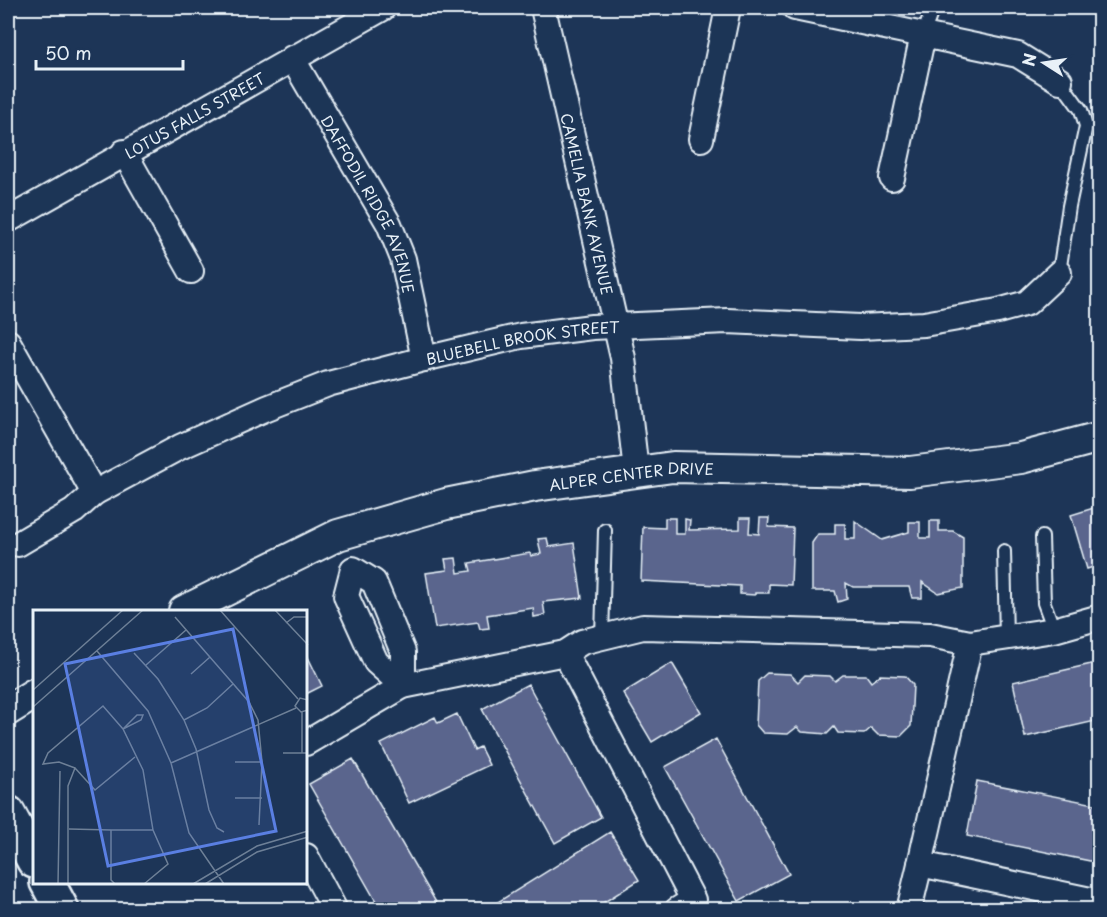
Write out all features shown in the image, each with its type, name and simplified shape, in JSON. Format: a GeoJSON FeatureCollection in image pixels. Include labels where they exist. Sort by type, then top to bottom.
{"type":"FeatureCollection","features":[{"type":"Feature","properties":{"kind":"highway"},"geometry":{"type":"LineString","coordinates":[[8,813],[33,859]]}},
{"type":"Feature","properties":{"kind":"highway"},"geometry":{"type":"LineString","coordinates":[[48,884],[62,909]]}},
{"type":"Feature","properties":{"kind":"street","name":"LOTUS FALLS STREET"},"geometry":{"type":"LineString","coordinates":[[8,220],[124,152],[383,8]]}},
{"type":"Feature","properties":{"kind":"street","name":"CAMELIA BANK AVENUE"},"geometry":{"type":"LineString","coordinates":[[543,8],[623,358],[636,471]]}},
{"type":"Feature","properties":{"kind":"street"},"geometry":{"type":"LineString","coordinates":[[701,139],[728,8]]}},
{"type":"Feature","properties":{"kind":"street"},"geometry":{"type":"LineString","coordinates":[[795,8],[1018,55],[1060,81]]}},
{"type":"Feature","properties":{"kind":"street"},"geometry":{"type":"LineString","coordinates":[[892,178],[923,35]]}},
{"type":"Feature","properties":{"kind":"street","name":"DAFFODIL RIDGE AVENUE"},"geometry":{"type":"LineString","coordinates":[[292,58],[389,224],[403,259],[424,358]]}},
{"type":"Feature","properties":{"kind":"street"},"geometry":{"type":"LineString","coordinates":[[124,152],[191,271]]}},
{"type":"Feature","properties":{"kind":"street","name":"BLUEBELL BROOK STREET"},"geometry":{"type":"LineString","coordinates":[[18,544],[74,511],[94,493],[180,447],[267,408],[328,384],[424,358],[521,336],[616,325],[727,321],[860,327],[924,324],[998,311],[1027,303],[1059,273]]}},
{"type":"Feature","properties":{"kind":"street"},"geometry":{"type":"LineString","coordinates":[[8,342],[94,493]]}},
{"type":"Feature","properties":{"kind":"street","name":"ALPER CENTER DRIVE"},"geometry":{"type":"LineString","coordinates":[[186,610],[338,535],[457,502],[535,486],[673,467],[910,472],[1021,458],[1100,437]]}},
{"type":"Feature","properties":{"kind":"street"},"geometry":{"type":"LineString","coordinates":[[338,535],[353,569],[374,582],[403,652],[403,686]]}},
{"type":"Feature","properties":{"kind":"street"},"geometry":{"type":"LineString","coordinates":[[308,742],[403,686],[565,653],[582,642],[644,627],[930,635],[970,643],[1054,630],[1100,617]]}},
{"type":"Feature","properties":{"kind":"street"},"geometry":{"type":"LineString","coordinates":[[909,909],[970,643]]}},
{"type":"Feature","properties":{"kind":"street"},"geometry":{"type":"LineString","coordinates":[[565,653],[693,900],[677,909]]}},
{"type":"Feature","properties":{"kind":"street"},"geometry":{"type":"LineString","coordinates":[[8,710],[33,695]]}},
{"type":"Feature","properties":{"kind":"street"},"geometry":{"type":"LineString","coordinates":[[308,860],[335,909]]}},
{"type":"Feature","properties":{"kind":"street"},"geometry":{"type":"LineString","coordinates":[[920,864],[1100,902]]}},
{"type":"Feature","properties":{"kind":"lane"},"geometry":{"type":"LineString","coordinates":[[923,35],[933,8]]}},
{"type":"Feature","properties":{"kind":"lane"},"geometry":{"type":"LineString","coordinates":[[1059,273],[1069,206],[1086,126],[1081,110],[1060,81]]}},
{"type":"Feature","properties":{"kind":"lane"},"geometry":{"type":"LineString","coordinates":[[602,637],[605,530]]}},
{"type":"Feature","properties":{"kind":"lane"},"geometry":{"type":"LineString","coordinates":[[1042,537],[1044,603],[1054,630]]}},
{"type":"Feature","properties":{"kind":"lane"},"geometry":{"type":"LineString","coordinates":[[1004,551],[1006,637]]}},
{"type":"Feature","properties":{"kind":"building"},"geometry":{"type":"Polygon","coordinates":[[[1100,506],[1100,565],[1087,569],[1071,515],[1100,506]]]}},
{"type":"Feature","properties":{"kind":"building"},"geometry":{"type":"Polygon","coordinates":[[[665,518],[675,518],[675,534],[685,534],[685,519],[690,520],[689,530],[740,529],[740,518],[750,518],[749,533],[759,534],[760,518],[769,518],[768,527],[793,528],[791,585],[769,584],[769,593],[755,593],[755,595],[740,594],[740,586],[641,581],[643,527],[665,528],[665,518]]]}},
{"type":"Feature","properties":{"kind":"building"},"geometry":{"type":"Polygon","coordinates":[[[855,521],[882,540],[909,532],[909,522],[920,522],[920,538],[930,538],[930,521],[939,521],[939,531],[953,531],[963,537],[963,588],[938,593],[922,582],[922,598],[912,598],[909,587],[853,587],[846,583],[847,599],[838,602],[835,591],[812,591],[812,543],[818,534],[835,534],[835,524],[845,524],[845,539],[855,539],[855,521]]]}},
{"type":"Feature","properties":{"kind":"building"},"geometry":{"type":"Polygon","coordinates":[[[547,538],[549,547],[574,543],[582,598],[543,602],[545,615],[534,617],[533,608],[487,615],[489,628],[480,629],[478,622],[435,628],[426,573],[447,570],[445,559],[456,558],[458,573],[471,571],[469,563],[530,553],[531,556],[541,554],[538,539],[547,538]]]}},
{"type":"Feature","properties":{"kind":"building"},"geometry":{"type":"Polygon","coordinates":[[[308,657],[322,686],[308,693],[308,657]]]}},
{"type":"Feature","properties":{"kind":"building"},"geometry":{"type":"Polygon","coordinates":[[[1100,662],[1100,720],[1025,737],[1013,682],[1100,662]]]}},
{"type":"Feature","properties":{"kind":"building"},"geometry":{"type":"Polygon","coordinates":[[[672,663],[701,712],[652,742],[623,693],[672,663]]]}},
{"type":"Feature","properties":{"kind":"building"},"geometry":{"type":"Polygon","coordinates":[[[767,673],[790,674],[798,682],[805,675],[830,676],[835,681],[843,675],[866,675],[871,682],[880,675],[905,676],[913,685],[911,726],[901,736],[878,735],[871,728],[864,734],[838,733],[834,727],[827,734],[802,732],[797,727],[788,734],[763,733],[756,725],[758,681],[767,673]]]}},
{"type":"Feature","properties":{"kind":"building"},"geometry":{"type":"Polygon","coordinates":[[[528,684],[601,817],[555,843],[482,709],[528,684]]]}},
{"type":"Feature","properties":{"kind":"building"},"geometry":{"type":"Polygon","coordinates":[[[457,714],[474,750],[480,747],[489,765],[409,803],[381,744],[435,717],[438,723],[457,714]]]}},
{"type":"Feature","properties":{"kind":"building"},"geometry":{"type":"Polygon","coordinates":[[[716,739],[789,874],[739,901],[665,767],[716,739]]]}},
{"type":"Feature","properties":{"kind":"building"},"geometry":{"type":"Polygon","coordinates":[[[353,759],[437,904],[428,910],[381,910],[309,784],[353,759]]]}},
{"type":"Feature","properties":{"kind":"building"},"geometry":{"type":"Polygon","coordinates":[[[977,781],[1100,805],[1100,863],[967,836],[977,781]]]}},
{"type":"Feature","properties":{"kind":"building"},"geometry":{"type":"Polygon","coordinates":[[[610,832],[639,880],[592,910],[485,910],[610,832]]]}}]}
